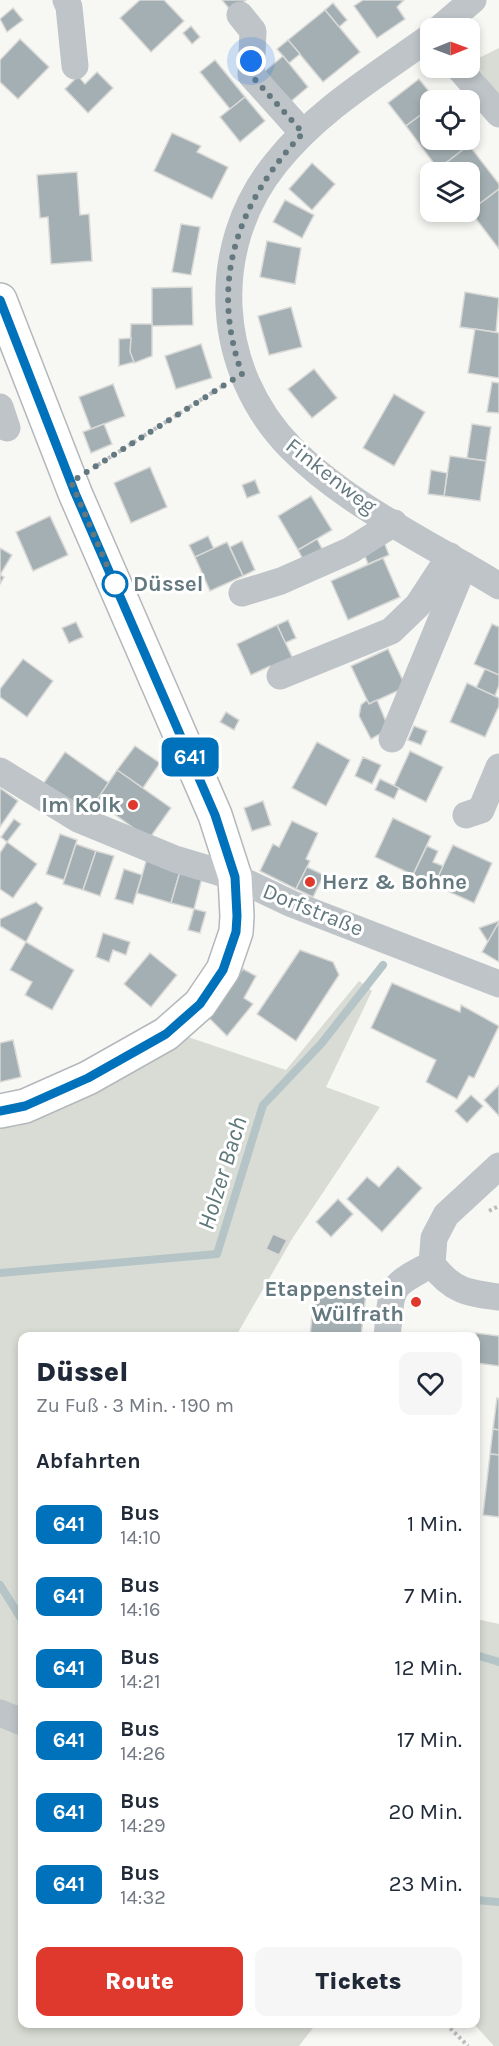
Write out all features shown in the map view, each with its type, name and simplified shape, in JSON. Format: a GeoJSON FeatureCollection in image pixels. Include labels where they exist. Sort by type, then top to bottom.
{"type":"FeatureCollection","features":[{"type":"Feature","properties":{"kind":"main road"},"geometry":{"type":"LineString","coordinates":[[0,300],[71,482],[215,815],[235,877],[236,932],[223,970],[200,1004],[166,1034],[88,1078],[25,1106],[0,1111]]}},
{"type":"Feature","properties":{"kind":"street"},"geometry":{"type":"LineString","coordinates":[[66,0],[69,7],[75,66]]}},
{"type":"Feature","properties":{"kind":"street"},"geometry":{"type":"LineString","coordinates":[[452,18],[473,0]]}},
{"type":"Feature","properties":{"kind":"street"},"geometry":{"type":"LineString","coordinates":[[240,15],[253,31],[251,75],[303,133]]}},
{"type":"Feature","properties":{"kind":"street","name":"Finkenweg"},"geometry":{"type":"LineString","coordinates":[[420,44],[331,109],[303,133],[264,179],[245,216],[232,258],[227,309],[230,333],[242,374],[253,399],[291,449],[348,493],[394,523],[457,561],[498,579]]}},
{"type":"Feature","properties":{"kind":"street"},"geometry":{"type":"LineString","coordinates":[[468,78],[499,114]]}},
{"type":"Feature","properties":{"kind":"street"},"geometry":{"type":"LineString","coordinates":[[242,593],[281,581],[351,550],[394,523]]}},
{"type":"Feature","properties":{"kind":"street"},"geometry":{"type":"LineString","coordinates":[[280,676],[391,631],[418,605],[457,561]]}},
{"type":"Feature","properties":{"kind":"street"},"geometry":{"type":"LineString","coordinates":[[392,739],[457,561]]}},
{"type":"Feature","properties":{"kind":"street"},"geometry":{"type":"LineString","coordinates":[[466,814],[481,810],[499,767]]}},
{"type":"Feature","properties":{"kind":"street","name":"Dorfstraße"},"geometry":{"type":"LineString","coordinates":[[0,771],[78,819],[176,859],[235,877],[292,904],[499,984]]}},
{"type":"Feature","properties":{"kind":"street"},"geometry":{"type":"LineString","coordinates":[[499,1166],[446,1215],[434,1238],[432,1264],[446,1282],[469,1293],[499,1297]]}},
{"type":"Feature","properties":{"kind":"street"},"geometry":{"type":"LineString","coordinates":[[387,1332],[392,1292],[400,1281],[432,1264]]}},
{"type":"Feature","properties":{"kind":"street"},"geometry":{"type":"LineString","coordinates":[[0,1713],[18,1720]]}},
{"type":"Feature","properties":{"kind":"path"},"geometry":{"type":"LineString","coordinates":[[71,482],[242,374]]}},
{"type":"Feature","properties":{"kind":"path"},"geometry":{"type":"LineString","coordinates":[[450,2028],[468,2046]]}},
{"type":"Feature","properties":{"kind":"shaded area"},"geometry":{"type":"Polygon","coordinates":[[[499,48],[499,97],[480,71],[480,58],[499,48]]]}},
{"type":"Feature","properties":{"kind":"shaded area"},"geometry":{"type":"Polygon","coordinates":[[[359,981],[372,991],[326,1087],[380,1107],[292,1239],[238,1332],[18,1332],[18,2028],[313,2028],[299,2046],[0,2046],[0,1128],[18,1126],[85,1094],[188,1037],[286,1070],[359,981]]]}},
{"type":"Feature","properties":{"kind":"shaded area"},"geometry":{"type":"Polygon","coordinates":[[[480,1620],[499,1624],[499,2046],[494,2046],[478,2028],[480,2028],[480,1620]]]}},
{"type":"Feature","properties":{"kind":"building"},"geometry":{"type":"Polygon","coordinates":[[[140,0],[164,0],[184,21],[151,52],[120,18],[140,0]]]}},
{"type":"Feature","properties":{"kind":"building"},"geometry":{"type":"Polygon","coordinates":[[[222,0],[246,0],[232,12],[222,0]]]}},
{"type":"Feature","properties":{"kind":"building"},"geometry":{"type":"Polygon","coordinates":[[[363,0],[404,0],[397,7],[405,19],[377,38],[354,6],[363,0]]]}},
{"type":"Feature","properties":{"kind":"building"},"geometry":{"type":"Polygon","coordinates":[[[333,3],[347,20],[339,27],[325,10],[333,3]]]}},
{"type":"Feature","properties":{"kind":"building"},"geometry":{"type":"Polygon","coordinates":[[[13,8],[23,20],[7,32],[0,19],[13,8]]]}},
{"type":"Feature","properties":{"kind":"building"},"geometry":{"type":"Polygon","coordinates":[[[325,10],[360,52],[323,82],[288,40],[325,10]]]}},
{"type":"Feature","properties":{"kind":"building"},"geometry":{"type":"Polygon","coordinates":[[[191,26],[200,37],[192,44],[183,33],[191,26]]]}},
{"type":"Feature","properties":{"kind":"building"},"geometry":{"type":"Polygon","coordinates":[[[20,39],[49,67],[18,99],[0,82],[0,60],[20,39]]]}},
{"type":"Feature","properties":{"kind":"building"},"geometry":{"type":"Polygon","coordinates":[[[288,40],[300,54],[289,63],[277,49],[288,40]]]}},
{"type":"Feature","properties":{"kind":"building"},"geometry":{"type":"Polygon","coordinates":[[[283,56],[308,87],[283,108],[258,77],[283,56]]]}},
{"type":"Feature","properties":{"kind":"building"},"geometry":{"type":"Polygon","coordinates":[[[215,60],[245,97],[230,109],[200,72],[215,60]]]}},
{"type":"Feature","properties":{"kind":"building"},"geometry":{"type":"Polygon","coordinates":[[[97,72],[113,88],[88,113],[65,89],[78,76],[85,84],[97,72]]]}},
{"type":"Feature","properties":{"kind":"building"},"geometry":{"type":"Polygon","coordinates":[[[419,79],[428,90],[420,90],[420,116],[406,126],[388,103],[419,79]]]}},
{"type":"Feature","properties":{"kind":"building"},"geometry":{"type":"Polygon","coordinates":[[[245,97],[265,121],[240,142],[220,117],[245,97]]]}},
{"type":"Feature","properties":{"kind":"building"},"geometry":{"type":"Polygon","coordinates":[[[420,116],[420,145],[406,126],[420,116]]]}},
{"type":"Feature","properties":{"kind":"building"},"geometry":{"type":"Polygon","coordinates":[[[172,133],[201,146],[197,152],[228,167],[212,199],[154,171],[172,133]]]}},
{"type":"Feature","properties":{"kind":"building"},"geometry":{"type":"Polygon","coordinates":[[[424,150],[463,150],[447,162],[433,162],[424,150]]]}},
{"type":"Feature","properties":{"kind":"building"},"geometry":{"type":"Polygon","coordinates":[[[463,150],[473,150],[499,184],[499,189],[480,203],[480,162],[447,162],[463,150]]]}},
{"type":"Feature","properties":{"kind":"building"},"geometry":{"type":"Polygon","coordinates":[[[312,163],[335,184],[312,210],[289,189],[312,163]]]}},
{"type":"Feature","properties":{"kind":"building"},"geometry":{"type":"Polygon","coordinates":[[[77,172],[80,215],[89,214],[92,261],[51,264],[48,217],[40,218],[37,175],[77,172]]]}},
{"type":"Feature","properties":{"kind":"building"},"geometry":{"type":"Polygon","coordinates":[[[499,189],[499,249],[478,222],[480,203],[499,189]]]}},
{"type":"Feature","properties":{"kind":"building"},"geometry":{"type":"Polygon","coordinates":[[[285,200],[314,215],[302,238],[273,222],[285,200]]]}},
{"type":"Feature","properties":{"kind":"building"},"geometry":{"type":"Polygon","coordinates":[[[181,224],[200,227],[191,275],[172,272],[181,224]]]}},
{"type":"Feature","properties":{"kind":"building"},"geometry":{"type":"Polygon","coordinates":[[[267,241],[301,248],[295,284],[260,277],[267,241]]]}},
{"type":"Feature","properties":{"kind":"building"},"geometry":{"type":"Polygon","coordinates":[[[192,287],[193,325],[152,326],[152,288],[192,287]]]}},
{"type":"Feature","properties":{"kind":"building"},"geometry":{"type":"Polygon","coordinates":[[[465,292],[499,298],[496,332],[460,327],[465,292]]]}},
{"type":"Feature","properties":{"kind":"building"},"geometry":{"type":"Polygon","coordinates":[[[291,307],[302,347],[269,355],[258,316],[291,307]]]}},
{"type":"Feature","properties":{"kind":"building"},"geometry":{"type":"Polygon","coordinates":[[[131,324],[152,324],[152,356],[134,363],[130,352],[131,324]]]}},
{"type":"Feature","properties":{"kind":"building"},"geometry":{"type":"Polygon","coordinates":[[[475,329],[499,333],[499,378],[468,373],[475,329]]]}},
{"type":"Feature","properties":{"kind":"building"},"geometry":{"type":"Polygon","coordinates":[[[131,338],[130,352],[134,362],[119,366],[119,339],[131,338]]]}},
{"type":"Feature","properties":{"kind":"building"},"geometry":{"type":"Polygon","coordinates":[[[201,344],[212,378],[176,389],[165,356],[201,344]]]}},
{"type":"Feature","properties":{"kind":"building"},"geometry":{"type":"Polygon","coordinates":[[[314,369],[337,398],[312,418],[288,389],[314,369]]]}},
{"type":"Feature","properties":{"kind":"building"},"geometry":{"type":"Polygon","coordinates":[[[492,382],[499,383],[499,413],[487,412],[492,382]]]}},
{"type":"Feature","properties":{"kind":"building"},"geometry":{"type":"Polygon","coordinates":[[[113,384],[125,416],[91,429],[79,397],[113,384]]]}},
{"type":"Feature","properties":{"kind":"building"},"geometry":{"type":"Polygon","coordinates":[[[394,394],[425,412],[394,466],[363,448],[394,394]]]}},
{"type":"Feature","properties":{"kind":"building"},"geometry":{"type":"Polygon","coordinates":[[[104,424],[112,444],[91,453],[83,432],[104,424]]]}},
{"type":"Feature","properties":{"kind":"building"},"geometry":{"type":"Polygon","coordinates":[[[472,424],[491,427],[486,461],[467,458],[472,424]]]}},
{"type":"Feature","properties":{"kind":"building"},"geometry":{"type":"Polygon","coordinates":[[[450,456],[486,461],[480,501],[444,496],[450,456]]]}},
{"type":"Feature","properties":{"kind":"building"},"geometry":{"type":"Polygon","coordinates":[[[150,467],[167,507],[131,523],[114,483],[150,467]]]}},
{"type":"Feature","properties":{"kind":"building"},"geometry":{"type":"Polygon","coordinates":[[[431,470],[447,473],[444,496],[428,494],[431,470]]]}},
{"type":"Feature","properties":{"kind":"building"},"geometry":{"type":"Polygon","coordinates":[[[255,480],[260,493],[247,498],[242,485],[255,480]]]}},
{"type":"Feature","properties":{"kind":"building"},"geometry":{"type":"Polygon","coordinates":[[[311,496],[332,530],[298,550],[278,516],[311,496]]]}},
{"type":"Feature","properties":{"kind":"building"},"geometry":{"type":"Polygon","coordinates":[[[50,516],[68,555],[33,571],[16,532],[50,516]]]}},
{"type":"Feature","properties":{"kind":"building"},"geometry":{"type":"Polygon","coordinates":[[[208,536],[214,549],[195,557],[189,545],[208,536]]]}},
{"type":"Feature","properties":{"kind":"building"},"geometry":{"type":"Polygon","coordinates":[[[317,539],[323,551],[304,561],[298,550],[317,539]]]}},
{"type":"Feature","properties":{"kind":"building"},"geometry":{"type":"Polygon","coordinates":[[[242,541],[255,570],[243,576],[230,547],[242,541]]]}},
{"type":"Feature","properties":{"kind":"building"},"geometry":{"type":"Polygon","coordinates":[[[227,542],[243,576],[210,591],[195,557],[227,542]]]}},
{"type":"Feature","properties":{"kind":"building"},"geometry":{"type":"Polygon","coordinates":[[[384,542],[389,555],[368,564],[363,551],[384,542]]]}},
{"type":"Feature","properties":{"kind":"building"},"geometry":{"type":"Polygon","coordinates":[[[0,548],[12,555],[0,575],[0,548]]]}},
{"type":"Feature","properties":{"kind":"building"},"geometry":{"type":"Polygon","coordinates":[[[383,558],[400,597],[348,620],[331,581],[383,558]]]}},
{"type":"Feature","properties":{"kind":"building"},"geometry":{"type":"Polygon","coordinates":[[[288,620],[296,638],[285,643],[277,625],[288,620]]]}},
{"type":"Feature","properties":{"kind":"building"},"geometry":{"type":"Polygon","coordinates":[[[76,622],[83,637],[69,643],[62,628],[76,622]]]}},
{"type":"Feature","properties":{"kind":"building"},"geometry":{"type":"Polygon","coordinates":[[[492,624],[499,627],[499,675],[474,664],[492,624]]]}},
{"type":"Feature","properties":{"kind":"building"},"geometry":{"type":"Polygon","coordinates":[[[277,625],[294,661],[272,671],[270,666],[251,675],[237,644],[277,625]]]}},
{"type":"Feature","properties":{"kind":"building"},"geometry":{"type":"Polygon","coordinates":[[[388,649],[406,687],[369,704],[351,666],[388,649]]]}},
{"type":"Feature","properties":{"kind":"building"},"geometry":{"type":"Polygon","coordinates":[[[23,659],[53,681],[27,717],[0,697],[0,689],[23,659]]]}},
{"type":"Feature","properties":{"kind":"building"},"geometry":{"type":"Polygon","coordinates":[[[485,669],[499,675],[499,685],[495,696],[476,688],[485,669]]]}},
{"type":"Feature","properties":{"kind":"building"},"geometry":{"type":"Polygon","coordinates":[[[467,683],[499,698],[499,706],[485,737],[450,722],[467,683]]]}},
{"type":"Feature","properties":{"kind":"building"},"geometry":{"type":"Polygon","coordinates":[[[367,700],[369,704],[377,700],[389,729],[371,739],[359,716],[361,705],[367,700]]]}},
{"type":"Feature","properties":{"kind":"building"},"geometry":{"type":"Polygon","coordinates":[[[226,712],[239,720],[234,730],[220,722],[226,712]]]}},
{"type":"Feature","properties":{"kind":"building"},"geometry":{"type":"Polygon","coordinates":[[[414,726],[427,731],[421,745],[408,740],[414,726]]]}},
{"type":"Feature","properties":{"kind":"building"},"geometry":{"type":"Polygon","coordinates":[[[317,742],[350,760],[326,806],[292,788],[317,742]]]}},
{"type":"Feature","properties":{"kind":"building"},"geometry":{"type":"Polygon","coordinates":[[[135,746],[160,763],[143,788],[117,770],[135,746]]]}},
{"type":"Feature","properties":{"kind":"building"},"geometry":{"type":"Polygon","coordinates":[[[410,751],[443,767],[426,802],[394,786],[410,751]]]}},
{"type":"Feature","properties":{"kind":"building"},"geometry":{"type":"Polygon","coordinates":[[[65,752],[109,783],[87,815],[43,784],[65,752]]]}},
{"type":"Feature","properties":{"kind":"building"},"geometry":{"type":"Polygon","coordinates":[[[363,757],[381,765],[372,784],[355,776],[363,757]]]}},
{"type":"Feature","properties":{"kind":"building","name":"Im Kolk"},"geometry":{"type":"Polygon","coordinates":[[[117,770],[171,808],[149,839],[96,801],[117,770]]]}},
{"type":"Feature","properties":{"kind":"building"},"geometry":{"type":"Polygon","coordinates":[[[380,779],[399,788],[394,799],[375,790],[380,779]]]}},
{"type":"Feature","properties":{"kind":"building"},"geometry":{"type":"Polygon","coordinates":[[[0,788],[18,801],[0,827],[0,788]]]}},
{"type":"Feature","properties":{"kind":"building"},"geometry":{"type":"Polygon","coordinates":[[[263,801],[271,825],[252,831],[244,808],[263,801]]]}},
{"type":"Feature","properties":{"kind":"building"},"geometry":{"type":"Polygon","coordinates":[[[393,818],[431,836],[413,875],[375,857],[393,818]]]}},
{"type":"Feature","properties":{"kind":"building"},"geometry":{"type":"Polygon","coordinates":[[[14,819],[21,824],[7,842],[1,837],[14,819]]]}},
{"type":"Feature","properties":{"kind":"building"},"geometry":{"type":"Polygon","coordinates":[[[292,821],[318,833],[306,859],[310,861],[296,889],[260,871],[273,844],[279,847],[292,821]]]}},
{"type":"Feature","properties":{"kind":"building"},"geometry":{"type":"Polygon","coordinates":[[[60,834],[77,840],[64,880],[46,874],[60,834]]]}},
{"type":"Feature","properties":{"kind":"building"},"geometry":{"type":"Polygon","coordinates":[[[7,842],[37,864],[13,898],[0,889],[0,853],[7,842]]]}},
{"type":"Feature","properties":{"kind":"building"},"geometry":{"type":"Polygon","coordinates":[[[76,844],[96,851],[83,890],[63,884],[76,844]]]}},
{"type":"Feature","properties":{"kind":"building"},"geometry":{"type":"Polygon","coordinates":[[[453,845],[492,863],[474,903],[434,885],[453,845]]]}},
{"type":"Feature","properties":{"kind":"building"},"geometry":{"type":"Polygon","coordinates":[[[427,846],[438,851],[433,862],[443,866],[434,885],[413,875],[427,846]]]}},
{"type":"Feature","properties":{"kind":"building"},"geometry":{"type":"Polygon","coordinates":[[[96,851],[114,856],[100,896],[83,890],[96,851]]]}},
{"type":"Feature","properties":{"kind":"building"},"geometry":{"type":"Polygon","coordinates":[[[147,858],[181,868],[171,903],[137,893],[147,858]]]}},
{"type":"Feature","properties":{"kind":"building","name":"Herz & Bohne"},"geometry":{"type":"Polygon","coordinates":[[[307,867],[324,875],[313,897],[296,889],[307,867]]]}},
{"type":"Feature","properties":{"kind":"building"},"geometry":{"type":"Polygon","coordinates":[[[181,868],[203,874],[194,909],[171,903],[181,868]]]}},
{"type":"Feature","properties":{"kind":"building"},"geometry":{"type":"Polygon","coordinates":[[[124,869],[142,875],[133,904],[115,899],[124,869]]]}},
{"type":"Feature","properties":{"kind":"building"},"geometry":{"type":"Polygon","coordinates":[[[36,902],[43,908],[26,942],[0,926],[0,919],[36,902]]]}},
{"type":"Feature","properties":{"kind":"building"},"geometry":{"type":"Polygon","coordinates":[[[194,909],[206,912],[200,933],[188,930],[194,909]]]}},
{"type":"Feature","properties":{"kind":"building"},"geometry":{"type":"Polygon","coordinates":[[[499,922],[488,942],[479,928],[499,922]]]}},
{"type":"Feature","properties":{"kind":"building"},"geometry":{"type":"Polygon","coordinates":[[[499,922],[499,962],[482,952],[499,922]]]}},
{"type":"Feature","properties":{"kind":"building"},"geometry":{"type":"Polygon","coordinates":[[[103,933],[130,942],[126,955],[113,950],[109,962],[96,957],[103,933]]]}},
{"type":"Feature","properties":{"kind":"building"},"geometry":{"type":"Polygon","coordinates":[[[26,942],[74,970],[52,1010],[25,995],[32,982],[10,970],[26,942]]]}},
{"type":"Feature","properties":{"kind":"building"},"geometry":{"type":"Polygon","coordinates":[[[300,950],[333,962],[339,975],[296,1041],[257,1014],[300,950]]]}},
{"type":"Feature","properties":{"kind":"building"},"geometry":{"type":"Polygon","coordinates":[[[150,953],[177,975],[151,1007],[124,984],[150,953]]]}},
{"type":"Feature","properties":{"kind":"building"},"geometry":{"type":"Polygon","coordinates":[[[243,969],[256,976],[244,998],[253,1004],[227,1036],[208,1017],[243,969]]]}},
{"type":"Feature","properties":{"kind":"building"},"geometry":{"type":"Polygon","coordinates":[[[392,983],[460,1012],[461,1005],[499,1026],[474,1078],[469,1076],[457,1099],[426,1082],[436,1060],[371,1028],[392,983]]]}},
{"type":"Feature","properties":{"kind":"building"},"geometry":{"type":"Polygon","coordinates":[[[13,1040],[21,1077],[0,1082],[0,1043],[13,1040]]]}},
{"type":"Feature","properties":{"kind":"building"},"geometry":{"type":"Polygon","coordinates":[[[499,1085],[499,1116],[484,1100],[499,1085]]]}},
{"type":"Feature","properties":{"kind":"building"},"geometry":{"type":"Polygon","coordinates":[[[471,1095],[483,1106],[467,1123],[455,1111],[471,1095]]]}},
{"type":"Feature","properties":{"kind":"building"},"geometry":{"type":"Polygon","coordinates":[[[398,1166],[422,1188],[382,1232],[347,1199],[367,1177],[379,1187],[398,1166]]]}},
{"type":"Feature","properties":{"kind":"building"},"geometry":{"type":"Polygon","coordinates":[[[338,1199],[353,1214],[331,1237],[316,1222],[338,1199]]]}},
{"type":"Feature","properties":{"kind":"building"},"geometry":{"type":"Polygon","coordinates":[[[273,1234],[287,1240],[279,1255],[266,1249],[273,1234]]]}},
{"type":"Feature","properties":{"kind":"building"},"geometry":{"type":"Polygon","coordinates":[[[315,1287],[366,1293],[361,1332],[310,1332],[315,1287]]]}},
{"type":"Feature","properties":{"kind":"building"},"geometry":{"type":"Polygon","coordinates":[[[480,1334],[499,1336],[499,1366],[480,1363],[480,1334]]]}},
{"type":"Feature","properties":{"kind":"building"},"geometry":{"type":"Polygon","coordinates":[[[497,1398],[499,1399],[499,1430],[493,1429],[497,1398]]]}},
{"type":"Feature","properties":{"kind":"building"},"geometry":{"type":"Polygon","coordinates":[[[493,1429],[499,1430],[499,1455],[490,1454],[493,1429]]]}},
{"type":"Feature","properties":{"kind":"building"},"geometry":{"type":"Polygon","coordinates":[[[490,1454],[499,1455],[499,1517],[483,1515],[490,1454]]]}},
{"type":"Feature","properties":{"kind":"waterway","name":"Holzer Bach"},"geometry":{"type":"LineString","coordinates":[[0,1273],[217,1254],[263,1105],[321,1044],[383,965]]}},
{"type":"Feature","properties":{"kind":"waterway","name":"Düssel"},"geometry":{"type":"LineString","coordinates":[[0,1585],[18,1614]]}},
{"type":"Feature","properties":{"kind":"waterway","name":"Düssel"},"geometry":{"type":"LineString","coordinates":[[480,1656],[499,1662]]}},
{"type":"Feature","properties":{"kind":"waterway","name":"Düssel"},"geometry":{"type":"LineString","coordinates":[[480,1900],[499,1902]]}},
{"type":"Feature","properties":{"kind":"bus line","name":"641"},"geometry":{"type":"LineString","coordinates":[[0,300],[75,493],[215,815],[235,877],[237,916],[236,932],[223,970],[200,1004],[166,1034],[88,1078],[25,1106],[0,1111]]}},
{"type":"Feature","properties":{"kind":"place","name":"Düssel"},"geometry":{"type":"Point","coordinates":[115,584]}},
{"type":"Feature","properties":{"kind":"place","name":"Im Kolk"},"geometry":{"type":"Point","coordinates":[133,805]}},
{"type":"Feature","properties":{"kind":"place","name":"Herz & Bohne"},"geometry":{"type":"Point","coordinates":[310,882]}},
{"type":"Feature","properties":{"kind":"place","name":"Etappenstein Wülfrath"},"geometry":{"type":"Point","coordinates":[416,1302]}},
{"type":"Feature","properties":{"kind":"route"},"geometry":{"type":"LineString","coordinates":[[115,584],[71,482],[242,374],[230,333],[227,309],[232,258],[245,216],[264,179],[276,162],[303,133],[251,75],[251,61]]}}]}
